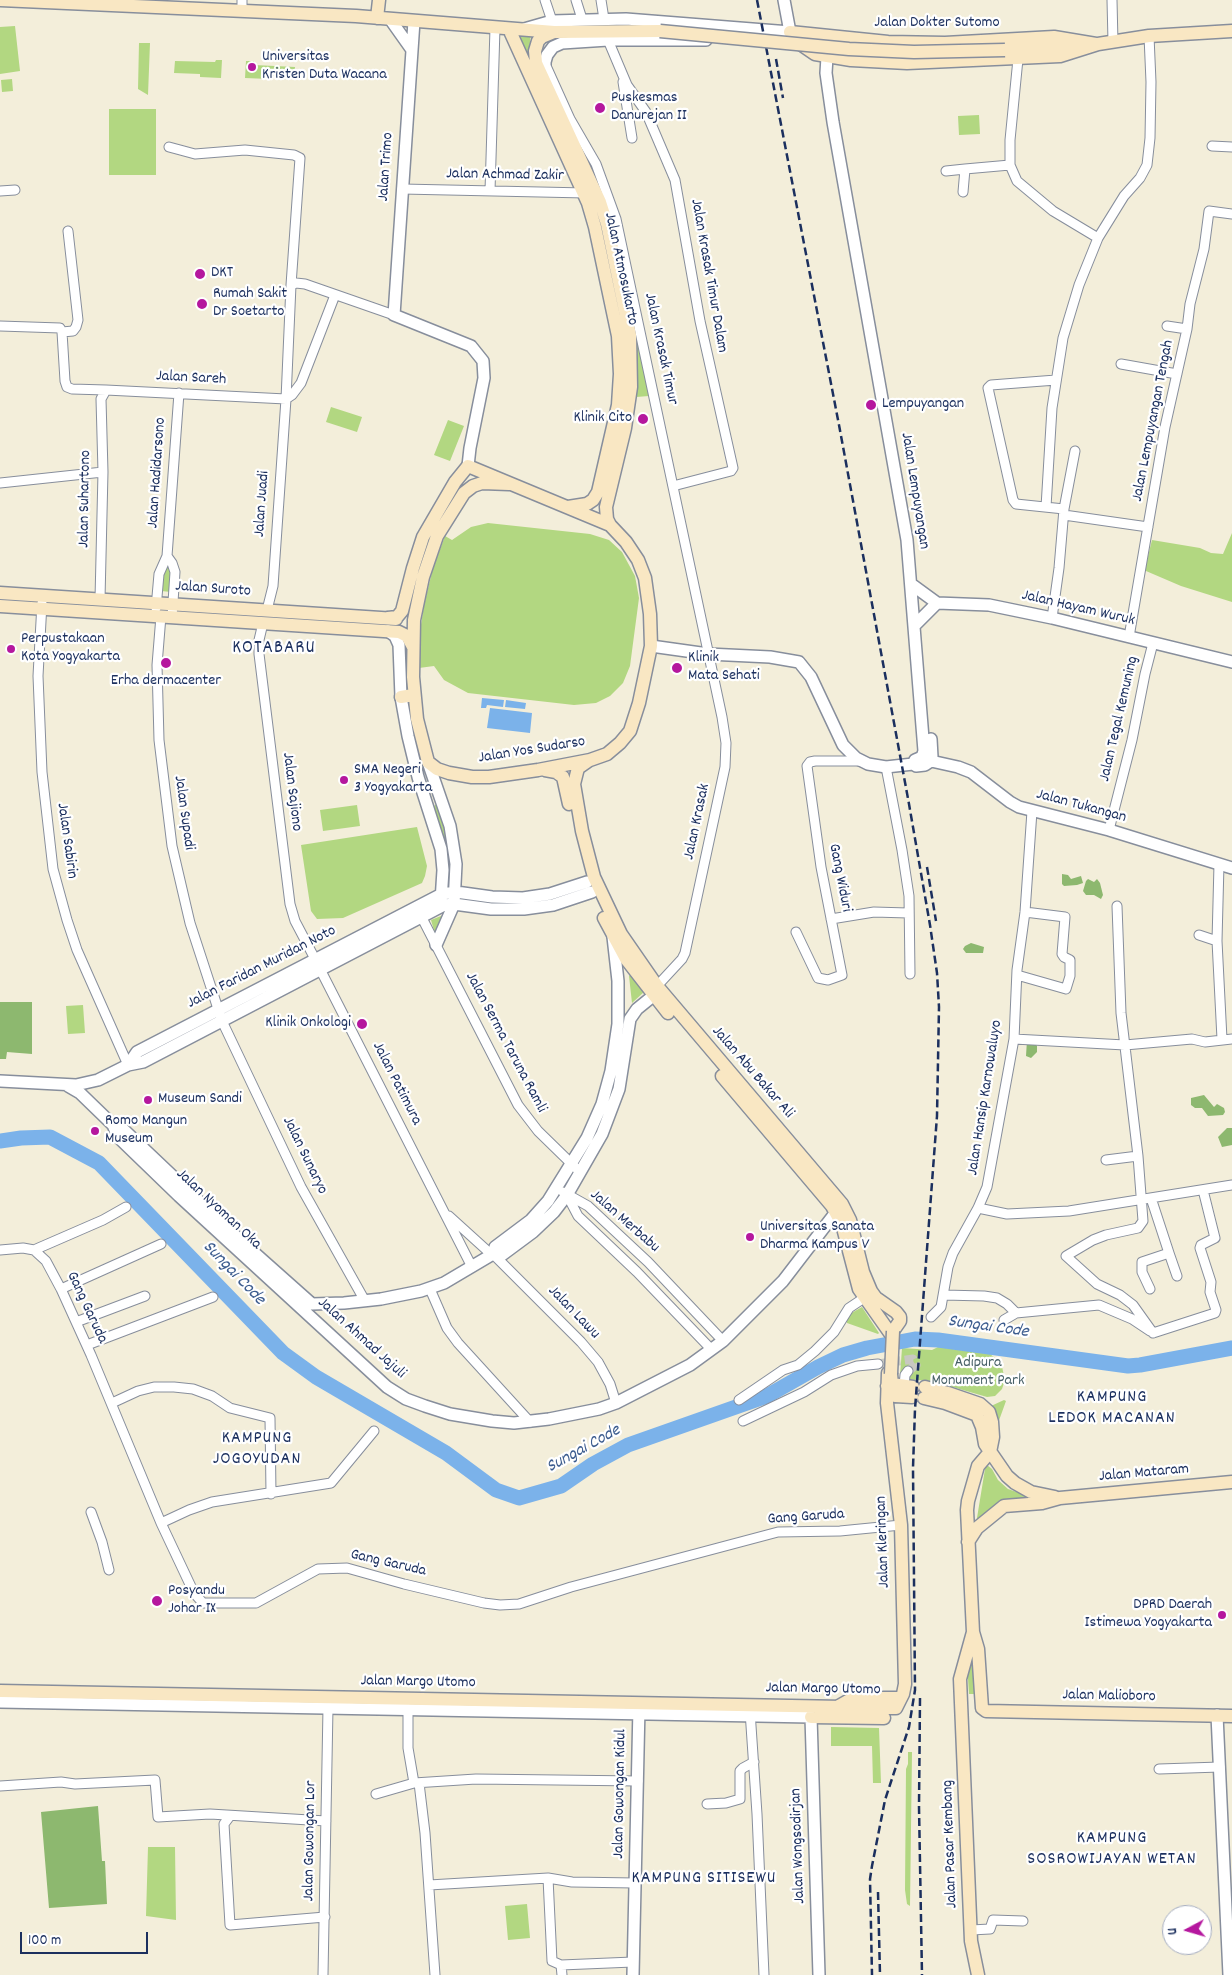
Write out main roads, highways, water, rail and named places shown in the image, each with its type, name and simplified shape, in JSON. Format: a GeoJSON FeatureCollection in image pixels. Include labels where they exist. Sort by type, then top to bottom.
{"type":"FeatureCollection","features":[{"type":"Feature","properties":{"kind":"main road"},"geometry":{"type":"LineString","coordinates":[[2,0],[242,5],[522,30],[553,26],[791,37]]}},
{"type":"Feature","properties":{"kind":"main road"},"geometry":{"type":"LineString","coordinates":[[377,18],[379,0]]}},
{"type":"Feature","properties":{"kind":"main road","name":"Jalan Atmosukarto"},"geometry":{"type":"LineString","coordinates":[[553,26],[536,45],[534,51],[536,64],[596,193],[595,227],[629,335],[620,427],[606,506],[606,519],[610,525]]}},
{"type":"Feature","properties":{"kind":"main road","name":"Jalan Atmosukarto"},"geometry":{"type":"LineString","coordinates":[[508,29],[596,193]]}},
{"type":"Feature","properties":{"kind":"main road","name":"Jalan Dokter Sutomo"},"geometry":{"type":"LineString","coordinates":[[791,37],[849,49],[914,52],[1005,50],[1098,44],[1149,36],[1232,31]]}},
{"type":"Feature","properties":{"kind":"main road","name":"Jalan Dokter Sutomo"},"geometry":{"type":"LineString","coordinates":[[791,37],[945,43],[1054,37],[1098,44]]}},
{"type":"Feature","properties":{"kind":"main road","name":"Jalan Dokter Sutomo"},"geometry":{"type":"LineString","coordinates":[[791,37],[815,54],[827,57],[907,63],[1060,56],[1098,44]]}},
{"type":"Feature","properties":{"kind":"main road","name":"Jalan Atmosukarto"},"geometry":{"type":"LineString","coordinates":[[565,507],[587,504],[596,497],[620,427]]}},
{"type":"Feature","properties":{"kind":"main road","name":"Jalan Yos Sudarso"},"geometry":{"type":"LineString","coordinates":[[388,624],[402,611],[423,537],[455,482],[468,466],[610,525],[626,542],[642,568],[649,601],[651,646],[639,703],[630,730],[614,749],[607,754],[590,760],[489,777],[472,777],[443,771],[428,762],[420,731],[407,696],[413,647]]}},
{"type":"Feature","properties":{"kind":"main road"},"geometry":{"type":"LineString","coordinates":[[413,647],[417,605],[432,549],[444,522],[468,489],[482,483],[509,484]]}},
{"type":"Feature","properties":{"kind":"main road","name":"Jalan Suroto"},"geometry":{"type":"LineString","coordinates":[[0,594],[42,602],[164,611],[263,623],[388,624],[406,618],[417,605]]}},
{"type":"Feature","properties":{"kind":"main road","name":"Jalan Suroto"},"geometry":{"type":"LineString","coordinates":[[0,606],[100,599],[164,611],[267,610],[388,624],[405,634],[413,647]]}},
{"type":"Feature","properties":{"kind":"main road","name":"Jalan Abu Bakar Ali"},"geometry":{"type":"LineString","coordinates":[[538,770],[556,772],[564,780],[574,833],[589,887],[612,935],[629,963],[655,991],[842,1204],[850,1220],[863,1272],[871,1291],[876,1298],[896,1312],[900,1318],[892,1332],[864,1298],[857,1283],[842,1224],[836,1212],[655,991],[618,928],[599,888],[588,856],[574,784],[578,768],[590,760]]}},
{"type":"Feature","properties":{"kind":"main road","name":"Jalan Kleringan"},"geometry":{"type":"LineString","coordinates":[[892,1332],[887,1403],[901,1525],[905,1684],[898,1703]]}},
{"type":"Feature","properties":{"kind":"main road"},"geometry":{"type":"LineString","coordinates":[[889,1378],[892,1384],[916,1391],[976,1415],[982,1427],[983,1440],[990,1452],[978,1466],[968,1501],[968,1542],[973,1632]]}},
{"type":"Feature","properties":{"kind":"main road","name":"Jalan Mataram"},"geometry":{"type":"LineString","coordinates":[[990,1452],[1004,1473],[1018,1485],[1035,1493],[1060,1498]]}},
{"type":"Feature","properties":{"kind":"main road","name":"Jalan Mataram"},"geometry":{"type":"LineString","coordinates":[[968,1542],[977,1528],[1000,1507],[1042,1503],[1060,1498],[1232,1482]]}},
{"type":"Feature","properties":{"kind":"main road","name":"Jalan Pasar Kembang"},"geometry":{"type":"LineString","coordinates":[[973,1632],[960,1675],[972,1949],[978,1975]]}},
{"type":"Feature","properties":{"kind":"main road","name":"Jalan Malioboro"},"geometry":{"type":"LineString","coordinates":[[973,1632],[978,1650],[981,1706],[986,1711],[1232,1716]]}},
{"type":"Feature","properties":{"kind":"main road","name":"Jalan Margo Utomo"},"geometry":{"type":"LineString","coordinates":[[0,1691],[40,1697],[780,1711],[898,1703]]}},
{"type":"Feature","properties":{"kind":"main road","name":"Jalan Margo Utomo"},"geometry":{"type":"LineString","coordinates":[[811,1717],[884,1718]]}},
{"type":"Feature","properties":{"kind":"water"},"geometry":{"type":"Polygon","coordinates":[[[482,698],[504,700],[503,707],[487,705],[486,708],[481,708],[482,698]]]}},
{"type":"Feature","properties":{"kind":"water"},"geometry":{"type":"Polygon","coordinates":[[[506,700],[526,703],[525,709],[505,707],[506,700]]]}},
{"type":"Feature","properties":{"kind":"water"},"geometry":{"type":"Polygon","coordinates":[[[490,708],[532,713],[530,733],[487,728],[490,708]]]}},
{"type":"Feature","properties":{"kind":"waterway","name":"Sungai Code"},"geometry":{"type":"LineString","coordinates":[[0,1141],[50,1137],[99,1163],[283,1353],[316,1377],[446,1453],[496,1490],[519,1498],[561,1486],[593,1464],[628,1445],[767,1396],[818,1367],[843,1355],[867,1348],[915,1339],[938,1340],[1128,1366],[1232,1348]]}},
{"type":"Feature","properties":{"kind":"tunnel"},"geometry":{"type":"LineString","coordinates":[[878,1364],[913,1359],[916,1365],[908,1371]]}},
{"type":"Feature","properties":{"kind":"railway"},"geometry":{"type":"LineString","coordinates":[[757,0],[839,425],[909,804],[930,925],[937,973],[939,1007],[937,1116],[915,1409],[913,1468],[915,1690],[909,1727],[885,1800],[870,1879],[872,1975]]}},
{"type":"Feature","properties":{"kind":"railway"},"geometry":{"type":"LineString","coordinates":[[776,59],[783,98]]}},
{"type":"Feature","properties":{"kind":"railway"},"geometry":{"type":"LineString","coordinates":[[927,867],[936,921]]}},
{"type":"Feature","properties":{"kind":"railway"},"geometry":{"type":"LineString","coordinates":[[920,1698],[919,1807],[922,1975]]}},
{"type":"Feature","properties":{"kind":"railway"},"geometry":{"type":"LineString","coordinates":[[878,1892],[880,1975]]}},
{"type":"Feature","properties":{"kind":"place","name":"Universitas Kristen Duta Wacana"},"geometry":{"type":"Point","coordinates":[252,67]}},
{"type":"Feature","properties":{"kind":"place","name":"Puskesmas Danurejan II"},"geometry":{"type":"Point","coordinates":[600,108]}},
{"type":"Feature","properties":{"kind":"place","name":"DKT"},"geometry":{"type":"Point","coordinates":[200,274]}},
{"type":"Feature","properties":{"kind":"place","name":"Rumah Sakit Dr Soetarto"},"geometry":{"type":"Point","coordinates":[202,304]}},
{"type":"Feature","properties":{"kind":"place","name":"Lempuyangan"},"geometry":{"type":"Point","coordinates":[871,405]}},
{"type":"Feature","properties":{"kind":"place","name":"Klinik Cito"},"geometry":{"type":"Point","coordinates":[643,419]}},
{"type":"Feature","properties":{"kind":"place","name":"Perpustakaan Kota Yogyakarta"},"geometry":{"type":"Point","coordinates":[11,649]}},
{"type":"Feature","properties":{"kind":"place","name":"Erha dermacenter"},"geometry":{"type":"Point","coordinates":[166,663]}},
{"type":"Feature","properties":{"kind":"place","name":"Klinik Mata Sehati"},"geometry":{"type":"Point","coordinates":[677,668]}},
{"type":"Feature","properties":{"kind":"place","name":"SMA Negeri 3 Yogyakarta"},"geometry":{"type":"Point","coordinates":[344,780]}},
{"type":"Feature","properties":{"kind":"place","name":"Klinik Onkologi"},"geometry":{"type":"Point","coordinates":[362,1024]}},
{"type":"Feature","properties":{"kind":"place","name":"Museum Sandi"},"geometry":{"type":"Point","coordinates":[148,1100]}},
{"type":"Feature","properties":{"kind":"place","name":"Romo Mangun Museum"},"geometry":{"type":"Point","coordinates":[95,1131]}},
{"type":"Feature","properties":{"kind":"place","name":"Universitas Sanata Dharma Kampus V"},"geometry":{"type":"Point","coordinates":[750,1237]}},
{"type":"Feature","properties":{"kind":"place","name":"Posyandu Johar IX"},"geometry":{"type":"Point","coordinates":[157,1601]}},
{"type":"Feature","properties":{"kind":"place","name":"DPRD Daerah Istimewa Yogyakarta"},"geometry":{"type":"Point","coordinates":[1222,1615]}},
{"type":"Feature","properties":{"kind":"district","name":"KOTABARU"},"geometry":{"type":"Point","coordinates":[274,649]}},
{"type":"Feature","properties":{"kind":"district","name":"KAMPUNG LEDOK MACANAN"},"geometry":{"type":"Point","coordinates":[1112,1409]}},
{"type":"Feature","properties":{"kind":"district","name":"KAMPUNG JOGOYUDAN"},"geometry":{"type":"Point","coordinates":[257,1450]}},
{"type":"Feature","properties":{"kind":"district","name":"KAMPUNG SOSROWIJAYAN WETAN"},"geometry":{"type":"Point","coordinates":[1112,1850]}},
{"type":"Feature","properties":{"kind":"district","name":"KAMPUNG SITISEWU"},"geometry":{"type":"Point","coordinates":[704,1880]}},
{"type":"Feature","properties":{"kind":"park label","name":"Adipura Monument Park"},"geometry":{"type":"Point","coordinates":[978,1373]}}]}
